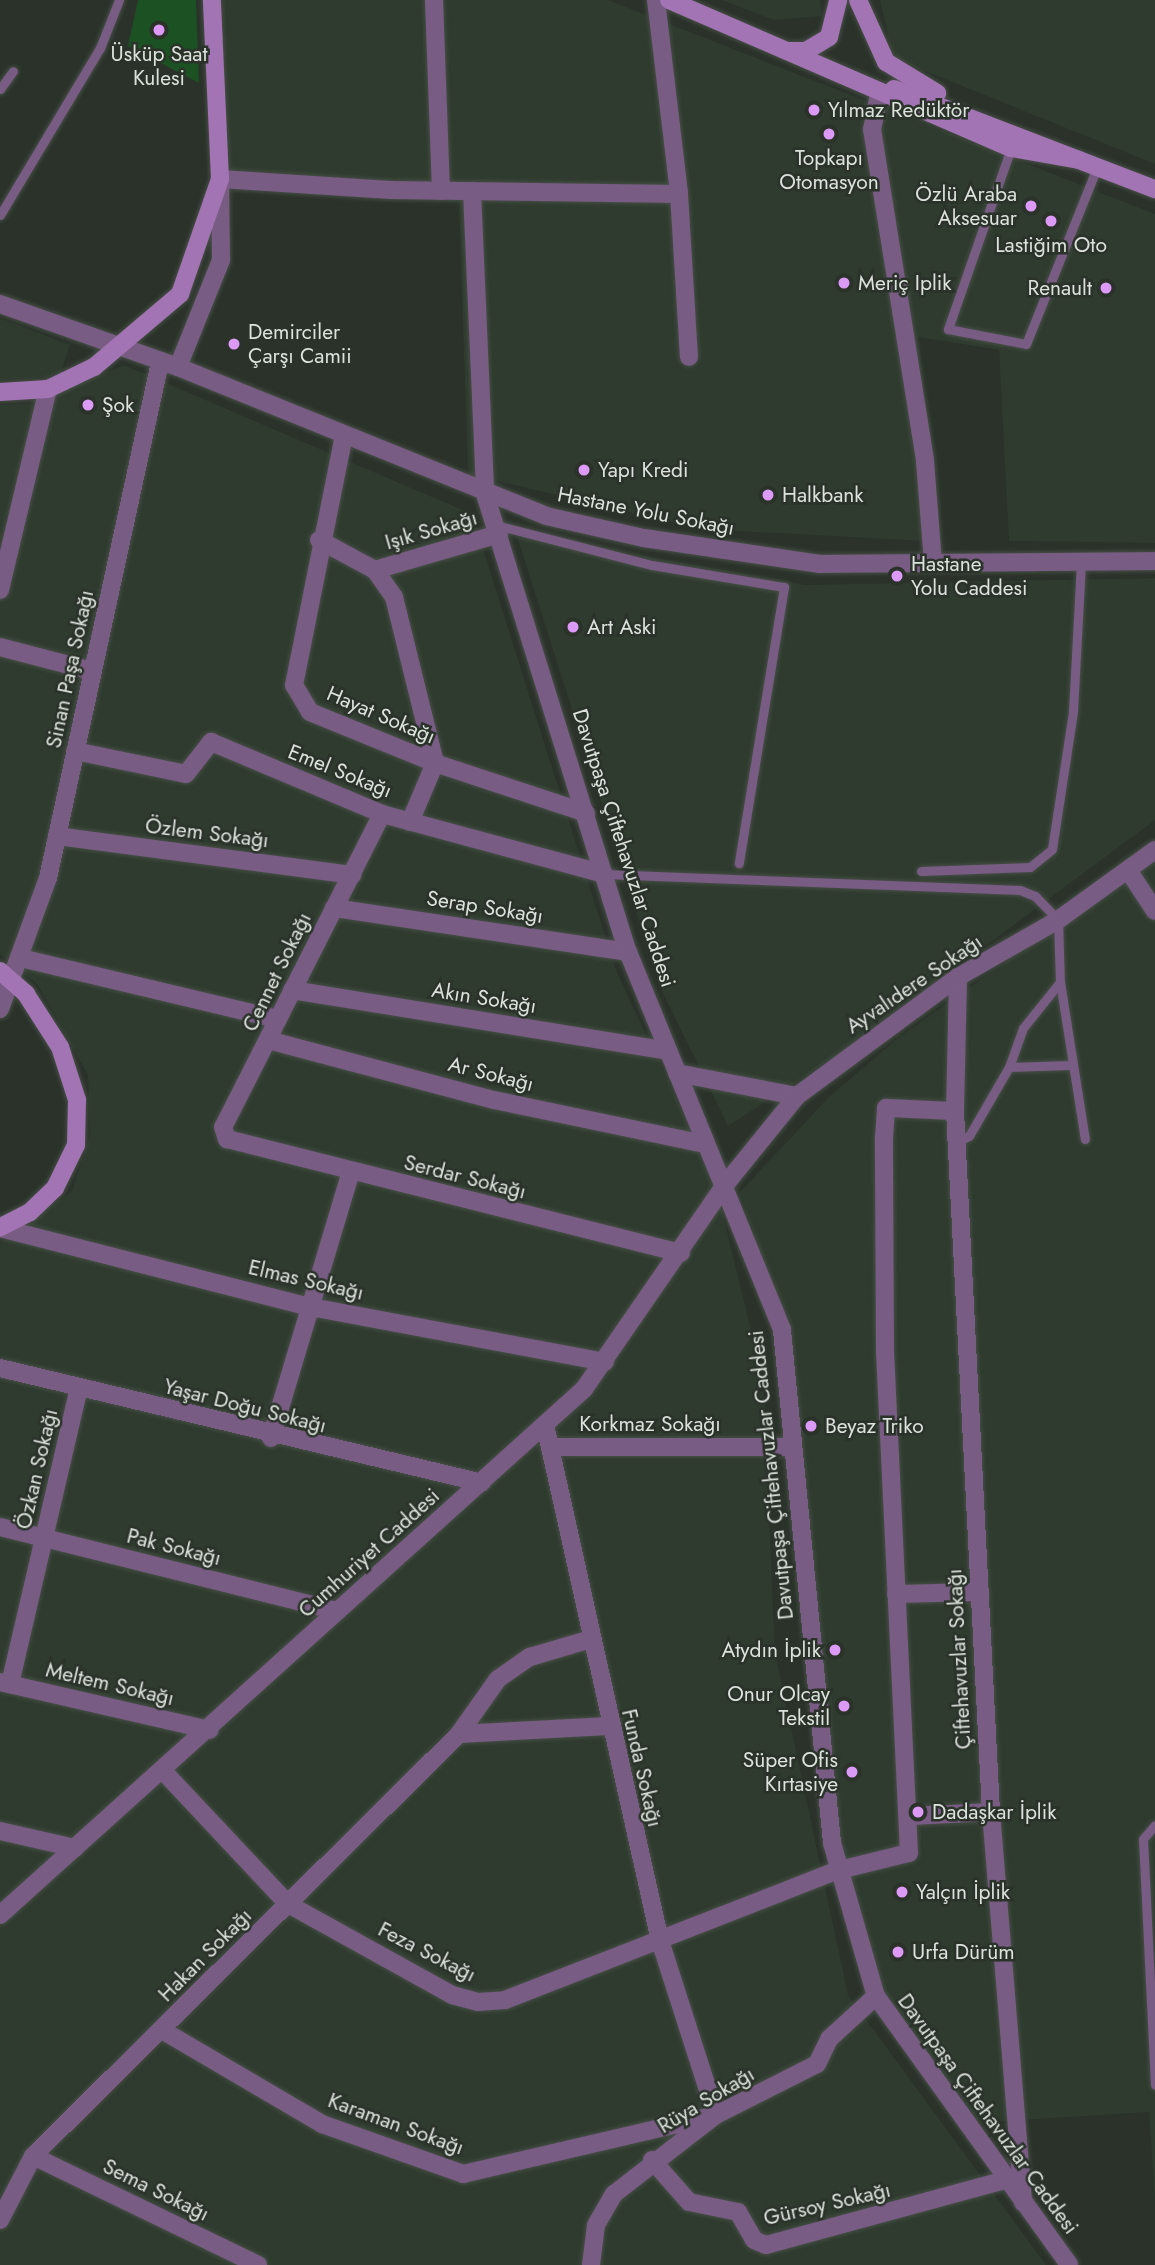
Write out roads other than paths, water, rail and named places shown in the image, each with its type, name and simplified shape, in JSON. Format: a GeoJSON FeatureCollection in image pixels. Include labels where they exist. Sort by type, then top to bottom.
{"type":"FeatureCollection","features":[{"type":"Feature","properties":{"kind":"main road"},"geometry":{"type":"LineString","coordinates":[[0,392],[48,389],[117,348],[180,294],[220,179],[212,0]]}},
{"type":"Feature","properties":{"kind":"main road"},"geometry":{"type":"LineString","coordinates":[[669,0],[789,51],[879,94],[1011,148],[1079,160]]}},
{"type":"Feature","properties":{"kind":"main road"},"geometry":{"type":"LineString","coordinates":[[789,51],[806,51],[829,37],[838,0]]}},
{"type":"Feature","properties":{"kind":"main road"},"geometry":{"type":"LineString","coordinates":[[858,0],[877,51],[900,73],[1079,160]]}},
{"type":"Feature","properties":{"kind":"main road"},"geometry":{"type":"LineString","coordinates":[[879,94],[891,88],[924,97],[1155,189]]}},
{"type":"Feature","properties":{"kind":"main road"},"geometry":{"type":"LineString","coordinates":[[0,1228],[30,1212],[55,1188],[76,1145],[77,1100],[60,1047],[6,977]]}},
{"type":"Feature","properties":{"kind":"street"},"geometry":{"type":"LineString","coordinates":[[434,0],[441,191]]}},
{"type":"Feature","properties":{"kind":"street"},"geometry":{"type":"LineString","coordinates":[[656,0],[679,194],[689,357]]}},
{"type":"Feature","properties":{"kind":"street"},"geometry":{"type":"LineString","coordinates":[[879,94],[872,129],[925,461],[933,562]]}},
{"type":"Feature","properties":{"kind":"street"},"geometry":{"type":"LineString","coordinates":[[178,367],[221,260],[220,179],[441,191],[679,194]]}},
{"type":"Feature","properties":{"kind":"street","name":"Davutpaşa Çiftehavuzlar Caddesi"},"geometry":{"type":"LineString","coordinates":[[472,191],[485,494],[628,952],[782,1330],[792,1447],[839,1870],[876,1996],[1069,2265]]}},
{"type":"Feature","properties":{"kind":"street","name":"Hastane Yolu Sokağı"},"geometry":{"type":"LineString","coordinates":[[0,304],[117,348],[178,367],[485,494],[547,516],[644,538],[820,564],[1155,561]]}},
{"type":"Feature","properties":{"kind":"street","name":"Sinan Paşa Sokağı"},"geometry":{"type":"LineString","coordinates":[[0,1009],[6,977],[21,958],[57,836],[160,362]]}},
{"type":"Feature","properties":{"kind":"street"},"geometry":{"type":"LineString","coordinates":[[0,590],[48,389]]}},
{"type":"Feature","properties":{"kind":"street","name":"Hayat Sokağı"},"geometry":{"type":"LineString","coordinates":[[344,435],[319,540],[294,684],[310,712],[435,763],[586,813]]}},
{"type":"Feature","properties":{"kind":"street","name":"Işık Sokağı"},"geometry":{"type":"LineString","coordinates":[[375,570],[497,529]]}},
{"type":"Feature","properties":{"kind":"street"},"geometry":{"type":"LineString","coordinates":[[319,540],[375,570],[394,597],[435,763],[410,822]]}},
{"type":"Feature","properties":{"kind":"street"},"geometry":{"type":"LineString","coordinates":[[0,647],[92,671]]}},
{"type":"Feature","properties":{"kind":"street","name":"Emel Sokağı"},"geometry":{"type":"LineString","coordinates":[[75,751],[186,774],[211,742],[382,814],[604,874]]}},
{"type":"Feature","properties":{"kind":"street","name":"Cennet Sokağı"},"geometry":{"type":"LineString","coordinates":[[238,1145],[223,1126],[382,814]]}},
{"type":"Feature","properties":{"kind":"street","name":"Özlem Sokağı"},"geometry":{"type":"LineString","coordinates":[[57,836],[352,875]]}},
{"type":"Feature","properties":{"kind":"street","name":"Ayvalıdere Sokağı"},"geometry":{"type":"LineString","coordinates":[[723,1186],[797,1096],[958,977],[1058,919],[1155,850]]}},
{"type":"Feature","properties":{"kind":"street"},"geometry":{"type":"LineString","coordinates":[[1129,870],[1155,911]]}},
{"type":"Feature","properties":{"kind":"street","name":"Serap Sokağı"},"geometry":{"type":"LineString","coordinates":[[334,908],[628,952]]}},
{"type":"Feature","properties":{"kind":"street"},"geometry":{"type":"LineString","coordinates":[[21,958],[278,1019]]}},
{"type":"Feature","properties":{"kind":"street","name":"Çiftehavuzlar Sokağı"},"geometry":{"type":"LineString","coordinates":[[958,977],[956,1143],[978,1592],[991,1812],[1023,2203]]}},
{"type":"Feature","properties":{"kind":"street","name":"Akın Sokağı"},"geometry":{"type":"LineString","coordinates":[[292,990],[668,1051]]}},
{"type":"Feature","properties":{"kind":"street","name":"Ar Sokağı"},"geometry":{"type":"LineString","coordinates":[[268,1040],[494,1100],[705,1144]]}},
{"type":"Feature","properties":{"kind":"street"},"geometry":{"type":"LineString","coordinates":[[677,1073],[797,1096]]}},
{"type":"Feature","properties":{"kind":"street"},"geometry":{"type":"LineString","coordinates":[[839,1870],[909,1853],[911,1816],[896,1594],[884,1351],[886,1108],[955,1111]]}},
{"type":"Feature","properties":{"kind":"street","name":"Serdar Sokağı"},"geometry":{"type":"LineString","coordinates":[[238,1145],[681,1253]]}},
{"type":"Feature","properties":{"kind":"street"},"geometry":{"type":"LineString","coordinates":[[271,1438],[351,1172]]}},
{"type":"Feature","properties":{"kind":"street","name":"Cumhuriyet Caddesi"},"geometry":{"type":"LineString","coordinates":[[0,1915],[164,1772],[337,1611],[545,1425],[605,1362],[681,1253],[723,1186]]}},
{"type":"Feature","properties":{"kind":"street","name":"Elmas Sokağı"},"geometry":{"type":"LineString","coordinates":[[0,1228],[311,1307],[605,1362]]}},
{"type":"Feature","properties":{"kind":"street","name":"Yaşar Doğu Sokağı"},"geometry":{"type":"LineString","coordinates":[[0,1368],[271,1438],[481,1483]]}},
{"type":"Feature","properties":{"kind":"street","name":"Özkan Sokağı"},"geometry":{"type":"LineString","coordinates":[[5,1683],[45,1539],[79,1387]]}},
{"type":"Feature","properties":{"kind":"street","name":"Funda Sokağı"},"geometry":{"type":"LineString","coordinates":[[545,1425],[608,1726],[660,1941],[716,2115]]}},
{"type":"Feature","properties":{"kind":"street","name":"Korkmaz Sokağı"},"geometry":{"type":"LineString","coordinates":[[550,1447],[792,1447]]}},
{"type":"Feature","properties":{"kind":"street","name":"Pak Sokağı"},"geometry":{"type":"LineString","coordinates":[[0,1527],[337,1611]]}},
{"type":"Feature","properties":{"kind":"street"},"geometry":{"type":"LineString","coordinates":[[896,1594],[978,1592]]}},
{"type":"Feature","properties":{"kind":"street","name":"Hakan Sokağı"},"geometry":{"type":"LineString","coordinates":[[0,2220],[33,2155],[459,1734],[508,1669],[591,1639]]}},
{"type":"Feature","properties":{"kind":"street","name":"Meltem Sokağı"},"geometry":{"type":"LineString","coordinates":[[5,1683],[210,1730]]}},
{"type":"Feature","properties":{"kind":"street"},"geometry":{"type":"LineString","coordinates":[[459,1734],[608,1726]]}},
{"type":"Feature","properties":{"kind":"street","name":"Feza Sokağı"},"geometry":{"type":"LineString","coordinates":[[164,1772],[288,1904],[452,1995],[478,2002],[505,2000],[839,1870]]}},
{"type":"Feature","properties":{"kind":"street"},"geometry":{"type":"LineString","coordinates":[[911,1816],[991,1812]]}},
{"type":"Feature","properties":{"kind":"street"},"geometry":{"type":"LineString","coordinates":[[0,1831],[75,1848]]}},
{"type":"Feature","properties":{"kind":"street","name":"Rüya Sokağı"},"geometry":{"type":"LineString","coordinates":[[591,2265],[604,2209],[652,2160],[716,2115],[817,2064],[829,2039],[876,1996]]}},
{"type":"Feature","properties":{"kind":"street","name":"Karaman Sokağı"},"geometry":{"type":"LineString","coordinates":[[162,2030],[322,2124],[463,2174],[716,2115]]}},
{"type":"Feature","properties":{"kind":"street","name":"Sema Sokağı"},"geometry":{"type":"LineString","coordinates":[[33,2155],[258,2265]]}},
{"type":"Feature","properties":{"kind":"street","name":"Gürsoy Sokağı"},"geometry":{"type":"LineString","coordinates":[[652,2160],[689,2202],[738,2212],[754,2240],[766,2245],[1006,2180]]}},
{"type":"Feature","properties":{"kind":"lane"},"geometry":{"type":"LineString","coordinates":[[0,215],[100,48],[119,0]]}},
{"type":"Feature","properties":{"kind":"lane"},"geometry":{"type":"LineString","coordinates":[[0,89],[13,71]]}},
{"type":"Feature","properties":{"kind":"lane"},"geometry":{"type":"LineString","coordinates":[[1011,148],[948,329],[1026,344],[1097,167]]}},
{"type":"Feature","properties":{"kind":"lane"},"geometry":{"type":"LineString","coordinates":[[497,529],[652,565],[784,587],[739,863]]}},
{"type":"Feature","properties":{"kind":"lane"},"geometry":{"type":"LineString","coordinates":[[921,871],[1030,867],[1052,849],[1073,711],[1081,562]]}},
{"type":"Feature","properties":{"kind":"lane"},"geometry":{"type":"LineString","coordinates":[[604,874],[1020,890],[1058,919],[1060,982],[1070,1065],[1085,1139]]}},
{"type":"Feature","properties":{"kind":"lane"},"geometry":{"type":"LineString","coordinates":[[956,1143],[969,1136],[1009,1067],[1023,1028],[1060,982]]}},
{"type":"Feature","properties":{"kind":"lane"},"geometry":{"type":"LineString","coordinates":[[1009,1067],[1070,1065]]}},
{"type":"Feature","properties":{"kind":"lane"},"geometry":{"type":"LineString","coordinates":[[1155,1825],[1143,1839],[1155,2085]]}},
{"type":"Feature","properties":{"kind":"place","name":"Üsküp Saat Kulesi"},"geometry":{"type":"Point","coordinates":[159,30]}},
{"type":"Feature","properties":{"kind":"place","name":"Yılmaz Redüktör"},"geometry":{"type":"Point","coordinates":[814,110]}},
{"type":"Feature","properties":{"kind":"place","name":"Topkapı Otomasyon"},"geometry":{"type":"Point","coordinates":[829,134]}},
{"type":"Feature","properties":{"kind":"place","name":"Özlü Araba Aksesuar"},"geometry":{"type":"Point","coordinates":[1031,206]}},
{"type":"Feature","properties":{"kind":"place","name":"Lastiğim Oto"},"geometry":{"type":"Point","coordinates":[1051,221]}},
{"type":"Feature","properties":{"kind":"place","name":"Meriç Iplik"},"geometry":{"type":"Point","coordinates":[844,283]}},
{"type":"Feature","properties":{"kind":"place","name":"Renault"},"geometry":{"type":"Point","coordinates":[1106,288]}},
{"type":"Feature","properties":{"kind":"place","name":"Demirciler Çarşı Camii"},"geometry":{"type":"Point","coordinates":[234,344]}},
{"type":"Feature","properties":{"kind":"place","name":"Şok"},"geometry":{"type":"Point","coordinates":[88,405]}},
{"type":"Feature","properties":{"kind":"place","name":"Yapı Kredi"},"geometry":{"type":"Point","coordinates":[584,470]}},
{"type":"Feature","properties":{"kind":"place","name":"Halkbank"},"geometry":{"type":"Point","coordinates":[768,495]}},
{"type":"Feature","properties":{"kind":"place","name":"Hastane Yolu Caddesi"},"geometry":{"type":"Point","coordinates":[897,576]}},
{"type":"Feature","properties":{"kind":"place","name":"Art Aski"},"geometry":{"type":"Point","coordinates":[573,627]}},
{"type":"Feature","properties":{"kind":"place","name":"Beyaz Triko"},"geometry":{"type":"Point","coordinates":[811,1426]}},
{"type":"Feature","properties":{"kind":"place","name":"Atydın İplik"},"geometry":{"type":"Point","coordinates":[835,1650]}},
{"type":"Feature","properties":{"kind":"place","name":"Onur Olcay Tekstil"},"geometry":{"type":"Point","coordinates":[844,1706]}},
{"type":"Feature","properties":{"kind":"place","name":"Süper Ofis Kırtasiye"},"geometry":{"type":"Point","coordinates":[852,1772]}},
{"type":"Feature","properties":{"kind":"place","name":"Dadaşkar İplik"},"geometry":{"type":"Point","coordinates":[918,1812]}},
{"type":"Feature","properties":{"kind":"place","name":"Yalçın İplik"},"geometry":{"type":"Point","coordinates":[902,1892]}},
{"type":"Feature","properties":{"kind":"place","name":"Urfa Dürüm"},"geometry":{"type":"Point","coordinates":[898,1952]}}]}
